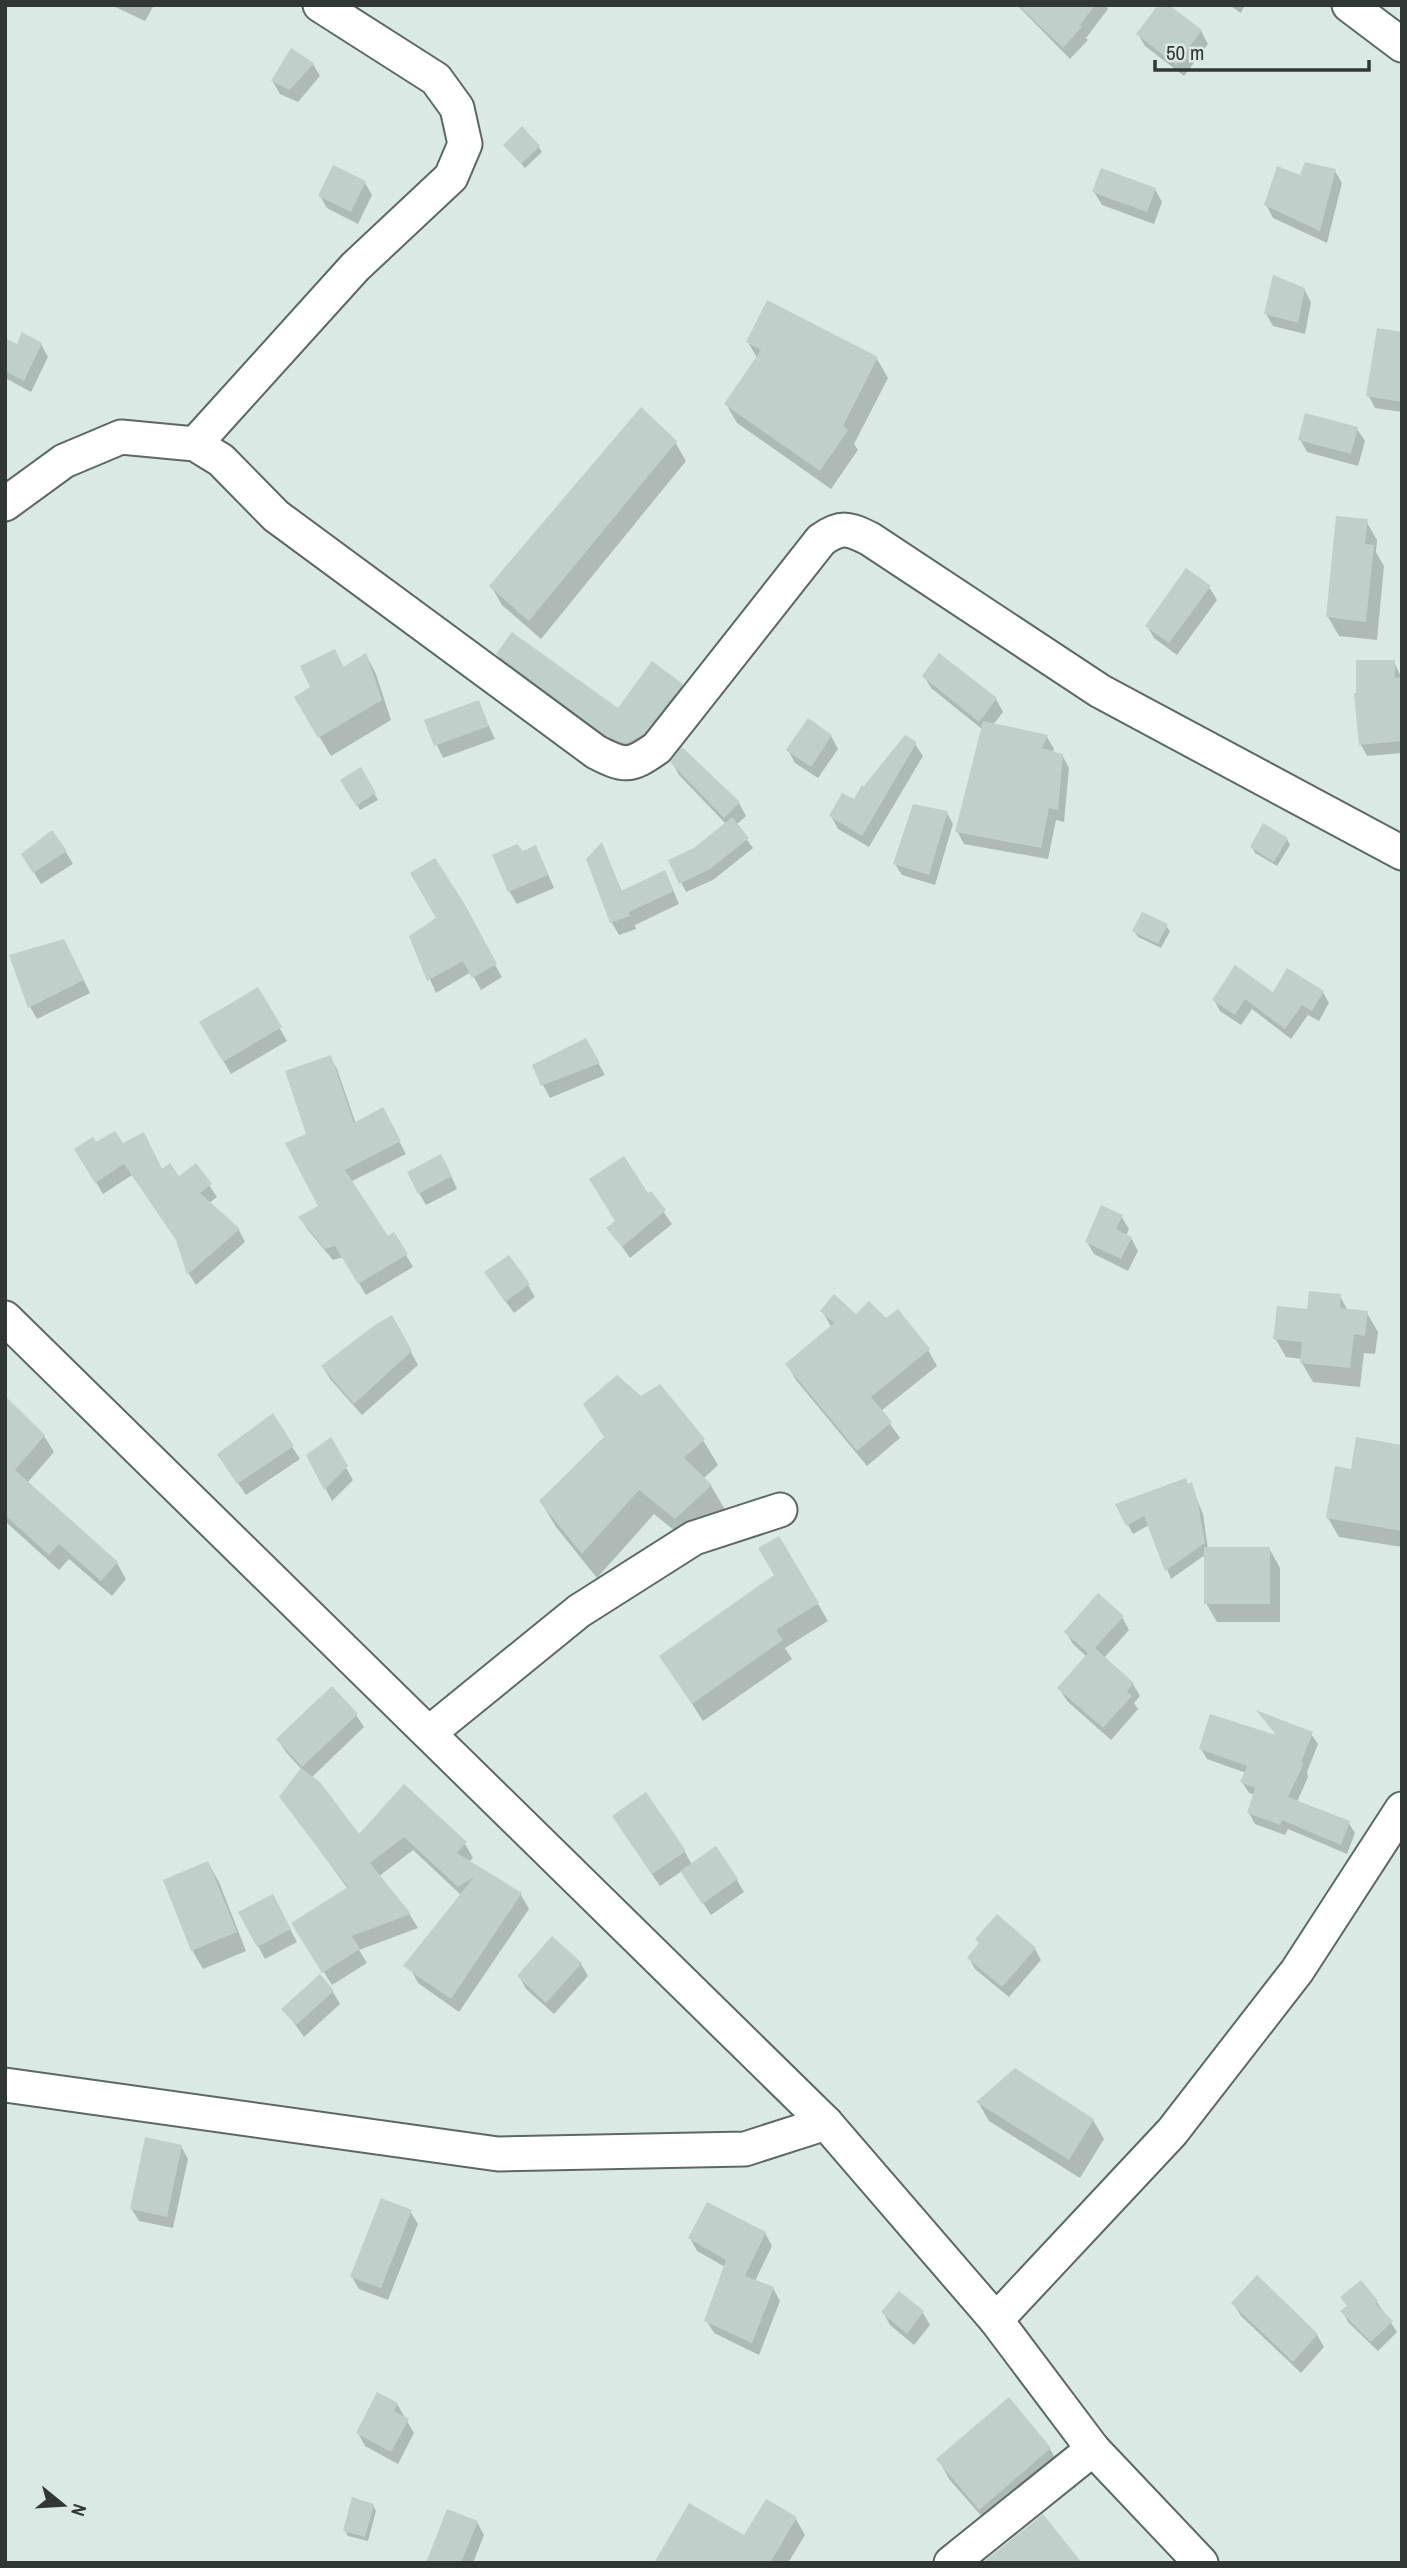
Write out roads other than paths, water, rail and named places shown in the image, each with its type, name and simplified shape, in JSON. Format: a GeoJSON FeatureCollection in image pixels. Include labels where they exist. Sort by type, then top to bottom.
{"type":"FeatureCollection","features":[{"type":"Feature","properties":{"kind":"street"},"geometry":{"type":"LineString","coordinates":[[195,444],[355,267],[451,177],[465,144],[457,108],[436,79],[320,5]]}},
{"type":"Feature","properties":{"kind":"street"},"geometry":{"type":"LineString","coordinates":[[1349,5],[1402,46]]}},
{"type":"Feature","properties":{"kind":"street"},"geometry":{"type":"LineString","coordinates":[[5,504],[64,461],[121,437],[195,444],[221,460],[276,516],[596,752],[619,764],[637,763],[657,748],[821,541],[835,531],[852,530],[870,539],[1100,691],[1402,853]]}},
{"type":"Feature","properties":{"kind":"street"},"geometry":{"type":"LineString","coordinates":[[5,1318],[827,2123],[996,2320],[1093,2449],[1201,2563]]}},
{"type":"Feature","properties":{"kind":"street"},"geometry":{"type":"LineString","coordinates":[[429,1733],[579,1611],[648,1567],[694,1538],[780,1510]]}},
{"type":"Feature","properties":{"kind":"street"},"geometry":{"type":"LineString","coordinates":[[996,2320],[1172,2132],[1297,1971],[1402,1809]]}},
{"type":"Feature","properties":{"kind":"street"},"geometry":{"type":"LineString","coordinates":[[5,2085],[498,2154],[745,2149],[827,2123]]}},
{"type":"Feature","properties":{"kind":"street"},"geometry":{"type":"LineString","coordinates":[[951,2563],[1093,2449]]}}]}
